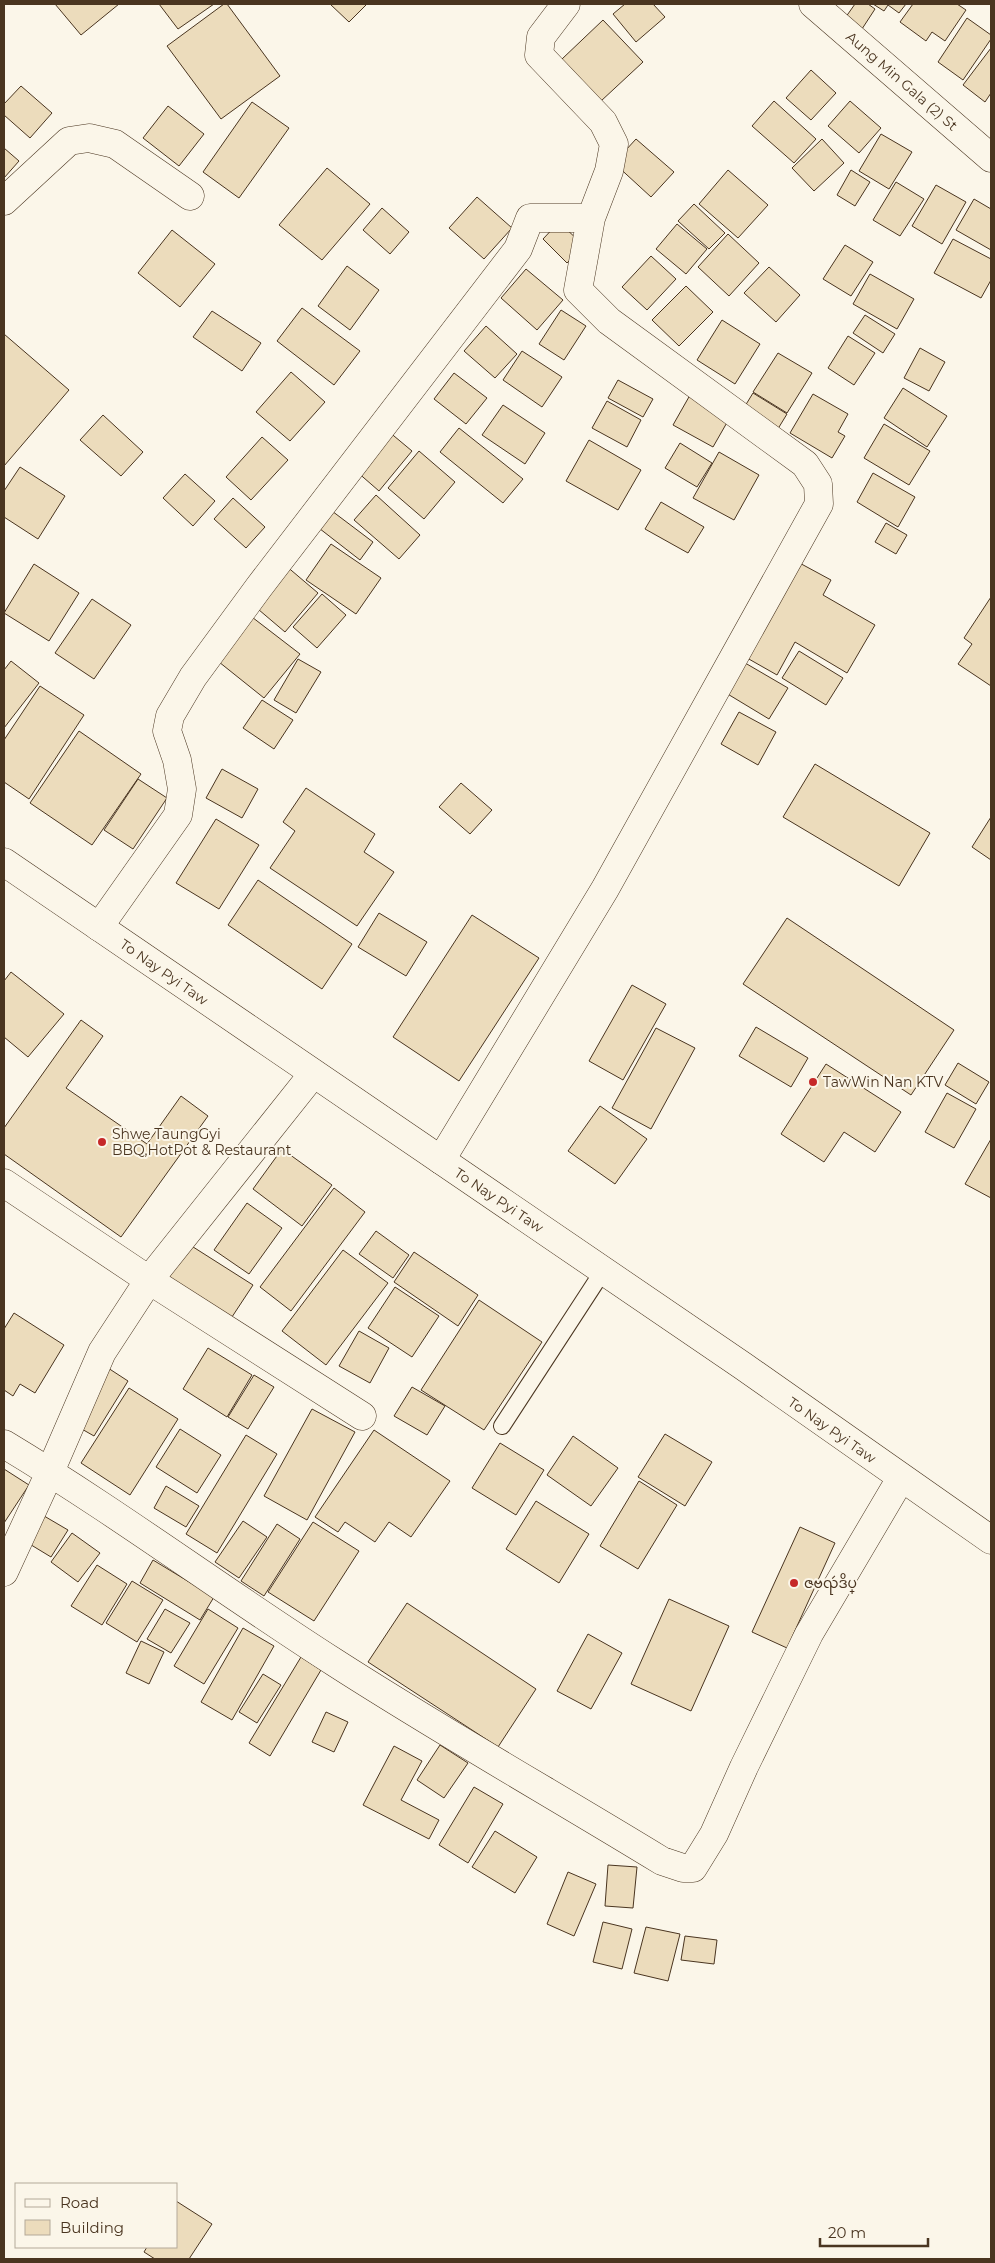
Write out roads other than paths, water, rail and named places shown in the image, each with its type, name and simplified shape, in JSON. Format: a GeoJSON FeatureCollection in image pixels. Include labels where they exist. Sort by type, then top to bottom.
{"type":"FeatureCollection","features":[{"type":"Feature","properties":{"kind":"street"},"geometry":{"type":"LineString","coordinates":[[441,1160],[605,889],[819,504],[818,484],[805,464],[609,321],[578,290],[591,218],[609,171],[614,144],[602,122],[539,55],[541,36],[566,4]]}},
{"type":"Feature","properties":{"kind":"street","name":"Aung Min Gala (2) St"},"geometry":{"type":"LineString","coordinates":[[813,4],[991,158]]}},
{"type":"Feature","properties":{"kind":"street"},"geometry":{"type":"LineString","coordinates":[[4,201],[69,141],[89,138],[115,144],[190,196]]}},
{"type":"Feature","properties":{"kind":"street"},"geometry":{"type":"LineString","coordinates":[[99,927],[178,815],[182,789],[177,760],[167,731],[170,716],[193,677],[259,587],[518,249],[530,218],[591,218]]}},
{"type":"Feature","properties":{"kind":"street","name":"To Nay Pyi Taw"},"geometry":{"type":"LineString","coordinates":[[4,862],[743,1366],[991,1540]]}},
{"type":"Feature","properties":{"kind":"street"},"geometry":{"type":"LineString","coordinates":[[4,1572],[102,1352],[149,1280],[313,1074]]}},
{"type":"Feature","properties":{"kind":"street"},"geometry":{"type":"LineString","coordinates":[[4,1183],[149,1280],[362,1416]]}},
{"type":"Feature","properties":{"kind":"street"},"geometry":{"type":"LineString","coordinates":[[4,1444],[50,1472],[334,1662],[662,1861],[683,1868],[693,1868],[714,1834],[744,1767],[809,1634],[901,1478]]}},
{"type":"Feature","properties":{"kind":"lane"},"geometry":{"type":"LineString","coordinates":[[502,1426],[603,1271]]}},
{"type":"Feature","properties":{"kind":"place","name":"TawWin Nan KTV"},"geometry":{"type":"Point","coordinates":[813,1082]}},
{"type":"Feature","properties":{"kind":"place","name":"Shwe TaungGyi BBQ,HotPot & Restaurant"},"geometry":{"type":"Point","coordinates":[102,1142]}},
{"type":"Feature","properties":{"kind":"place","name":"ဇဗၺဴဒိပ္"},"geometry":{"type":"Point","coordinates":[794,1583]}}]}
